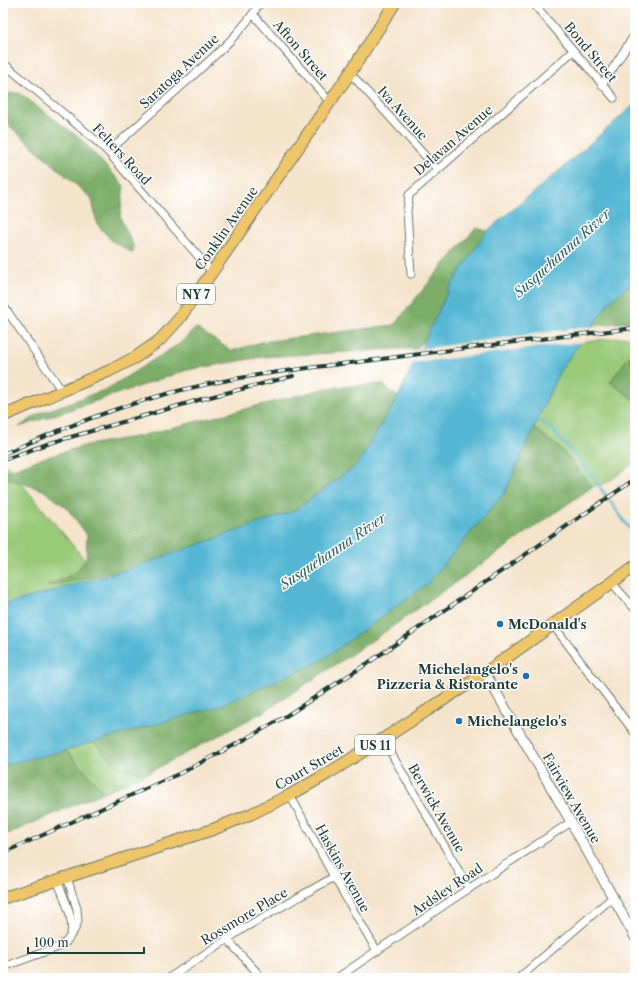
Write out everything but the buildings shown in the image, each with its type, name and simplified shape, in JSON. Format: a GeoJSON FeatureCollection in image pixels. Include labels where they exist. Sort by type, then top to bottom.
{"type":"FeatureCollection","features":[{"type":"Feature","properties":{"kind":"main road","name":"Conklin Avenue"},"geometry":{"type":"LineString","coordinates":[[3,416],[109,371],[151,348],[160,340],[178,319],[212,272],[350,73],[395,3]]}},
{"type":"Feature","properties":{"kind":"main road","name":"Court Street"},"geometry":{"type":"LineString","coordinates":[[3,898],[214,829],[290,796],[383,739],[485,673],[635,566]]}},
{"type":"Feature","properties":{"kind":"street","name":"Saratoga Avenue"},"geometry":{"type":"LineString","coordinates":[[108,152],[202,68],[236,35],[260,3]]}},
{"type":"Feature","properties":{"kind":"street","name":"Bond Street"},"geometry":{"type":"LineString","coordinates":[[533,3],[614,98]]}},
{"type":"Feature","properties":{"kind":"street","name":"Afton Street"},"geometry":{"type":"LineString","coordinates":[[253,14],[330,102]]}},
{"type":"Feature","properties":{"kind":"street"},"geometry":{"type":"LineString","coordinates":[[602,85],[635,34]]}},
{"type":"Feature","properties":{"kind":"street","name":"Delavan Avenue"},"geometry":{"type":"LineString","coordinates":[[411,274],[406,211],[409,195],[574,51]]}},
{"type":"Feature","properties":{"kind":"street","name":"Felters Road"},"geometry":{"type":"LineString","coordinates":[[3,63],[94,138],[108,152],[212,272]]}},
{"type":"Feature","properties":{"kind":"street","name":"Iva Avenue"},"geometry":{"type":"LineString","coordinates":[[350,73],[437,169]]}},
{"type":"Feature","properties":{"kind":"street"},"geometry":{"type":"LineString","coordinates":[[3,305],[62,391]]}},
{"type":"Feature","properties":{"kind":"street"},"geometry":{"type":"LineString","coordinates":[[612,583],[635,609]]}},
{"type":"Feature","properties":{"kind":"street"},"geometry":{"type":"LineString","coordinates":[[552,625],[635,733]]}},
{"type":"Feature","properties":{"kind":"street","name":"Fairview Avenue"},"geometry":{"type":"LineString","coordinates":[[485,673],[635,937]]}},
{"type":"Feature","properties":{"kind":"street","name":"Berwick Avenue"},"geometry":{"type":"LineString","coordinates":[[383,739],[469,889]]}},
{"type":"Feature","properties":{"kind":"street","name":"Haskins Avenue"},"geometry":{"type":"LineString","coordinates":[[290,796],[334,877],[377,951]]}},
{"type":"Feature","properties":{"kind":"street","name":"Ardsley Road"},"geometry":{"type":"LineString","coordinates":[[337,978],[571,822]]}},
{"type":"Feature","properties":{"kind":"street","name":"Rossmore Place"},"geometry":{"type":"LineString","coordinates":[[168,978],[227,939],[334,877]]}},
{"type":"Feature","properties":{"kind":"street"},"geometry":{"type":"LineString","coordinates":[[62,879],[72,924],[71,934]]}},
{"type":"Feature","properties":{"kind":"street"},"geometry":{"type":"LineString","coordinates":[[3,967],[58,947],[66,942],[77,925],[78,916],[62,879]]}},
{"type":"Feature","properties":{"kind":"street"},"geometry":{"type":"LineString","coordinates":[[520,978],[613,897]]}},
{"type":"Feature","properties":{"kind":"street"},"geometry":{"type":"LineString","coordinates":[[227,939],[262,978]]}},
{"type":"Feature","properties":{"kind":"green space"},"geometry":{"type":"Polygon","coordinates":[[[19,93],[81,139],[124,186],[120,217],[134,247],[133,253],[112,241],[97,224],[92,199],[3,120],[3,94],[19,93]]]}},
{"type":"Feature","properties":{"kind":"green space"},"geometry":{"type":"Polygon","coordinates":[[[476,228],[487,231],[450,287],[426,338],[416,349],[262,357],[187,370],[19,427],[38,414],[107,389],[179,344],[196,328],[232,351],[261,342],[394,325],[476,228]]]}},
{"type":"Feature","properties":{"kind":"green space"},"geometry":{"type":"Polygon","coordinates":[[[635,279],[635,321],[592,326],[609,303],[635,279]]]}},
{"type":"Feature","properties":{"kind":"green space"},"geometry":{"type":"Polygon","coordinates":[[[635,336],[635,354],[628,358],[610,382],[635,399],[635,462],[608,482],[592,487],[562,450],[534,428],[559,372],[581,342],[635,336]]]}},
{"type":"Feature","properties":{"kind":"green space"},"geometry":{"type":"Polygon","coordinates":[[[635,354],[635,399],[633,399],[610,382],[628,358],[635,354]]]}},
{"type":"Feature","properties":{"kind":"green space"},"geometry":{"type":"Polygon","coordinates":[[[382,384],[398,397],[357,465],[294,511],[126,570],[47,586],[76,573],[86,559],[87,535],[67,508],[43,490],[3,477],[3,473],[37,460],[87,445],[140,436],[327,388],[382,384]]]}},
{"type":"Feature","properties":{"kind":"green space"},"geometry":{"type":"Polygon","coordinates":[[[534,428],[562,450],[592,487],[376,638],[265,711],[148,773],[120,769],[93,742],[219,706],[321,661],[428,583],[505,492],[534,428]]]}},
{"type":"Feature","properties":{"kind":"green space"},"geometry":{"type":"Polygon","coordinates":[[[7,466],[100,578],[3,605],[3,468],[7,466]]]}},
{"type":"Feature","properties":{"kind":"green space"},"geometry":{"type":"Polygon","coordinates":[[[93,742],[120,769],[148,773],[104,792],[66,750],[93,742]]]}},
{"type":"Feature","properties":{"kind":"green space"},"geometry":{"type":"Polygon","coordinates":[[[66,750],[104,792],[3,836],[3,765],[66,750]]]}},
{"type":"Feature","properties":{"kind":"water","name":"Susquehanna River"},"geometry":{"type":"Polygon","coordinates":[[[635,104],[635,279],[609,303],[559,372],[505,492],[428,583],[321,661],[219,706],[56,753],[3,765],[3,605],[126,570],[294,511],[357,465],[398,397],[450,287],[487,231],[560,170],[635,104]]]}},
{"type":"Feature","properties":{"kind":"pier"},"geometry":{"type":"Polygon","coordinates":[[[595,326],[584,342],[412,363],[419,349],[595,326]]]}},
{"type":"Feature","properties":{"kind":"waterway"},"geometry":{"type":"LineString","coordinates":[[536,418],[553,430],[586,468],[635,536]]}},
{"type":"Feature","properties":{"kind":"railway"},"geometry":{"type":"LineString","coordinates":[[3,454],[99,415],[184,389],[288,371],[635,328]]}},
{"type":"Feature","properties":{"kind":"railway"},"geometry":{"type":"LineString","coordinates":[[3,460],[50,443],[202,399],[293,376]]}},
{"type":"Feature","properties":{"kind":"railway"},"geometry":{"type":"LineString","coordinates":[[3,853],[185,771],[286,716],[368,663],[635,479]]}},
{"type":"Feature","properties":{"kind":"place","name":"McDonald's"},"geometry":{"type":"Point","coordinates":[500,624]}},
{"type":"Feature","properties":{"kind":"place","name":"Michelangelo's Pizzeria & Ristorante"},"geometry":{"type":"Point","coordinates":[526,676]}},
{"type":"Feature","properties":{"kind":"place","name":"Michelangelo's"},"geometry":{"type":"Point","coordinates":[459,721]}}]}
